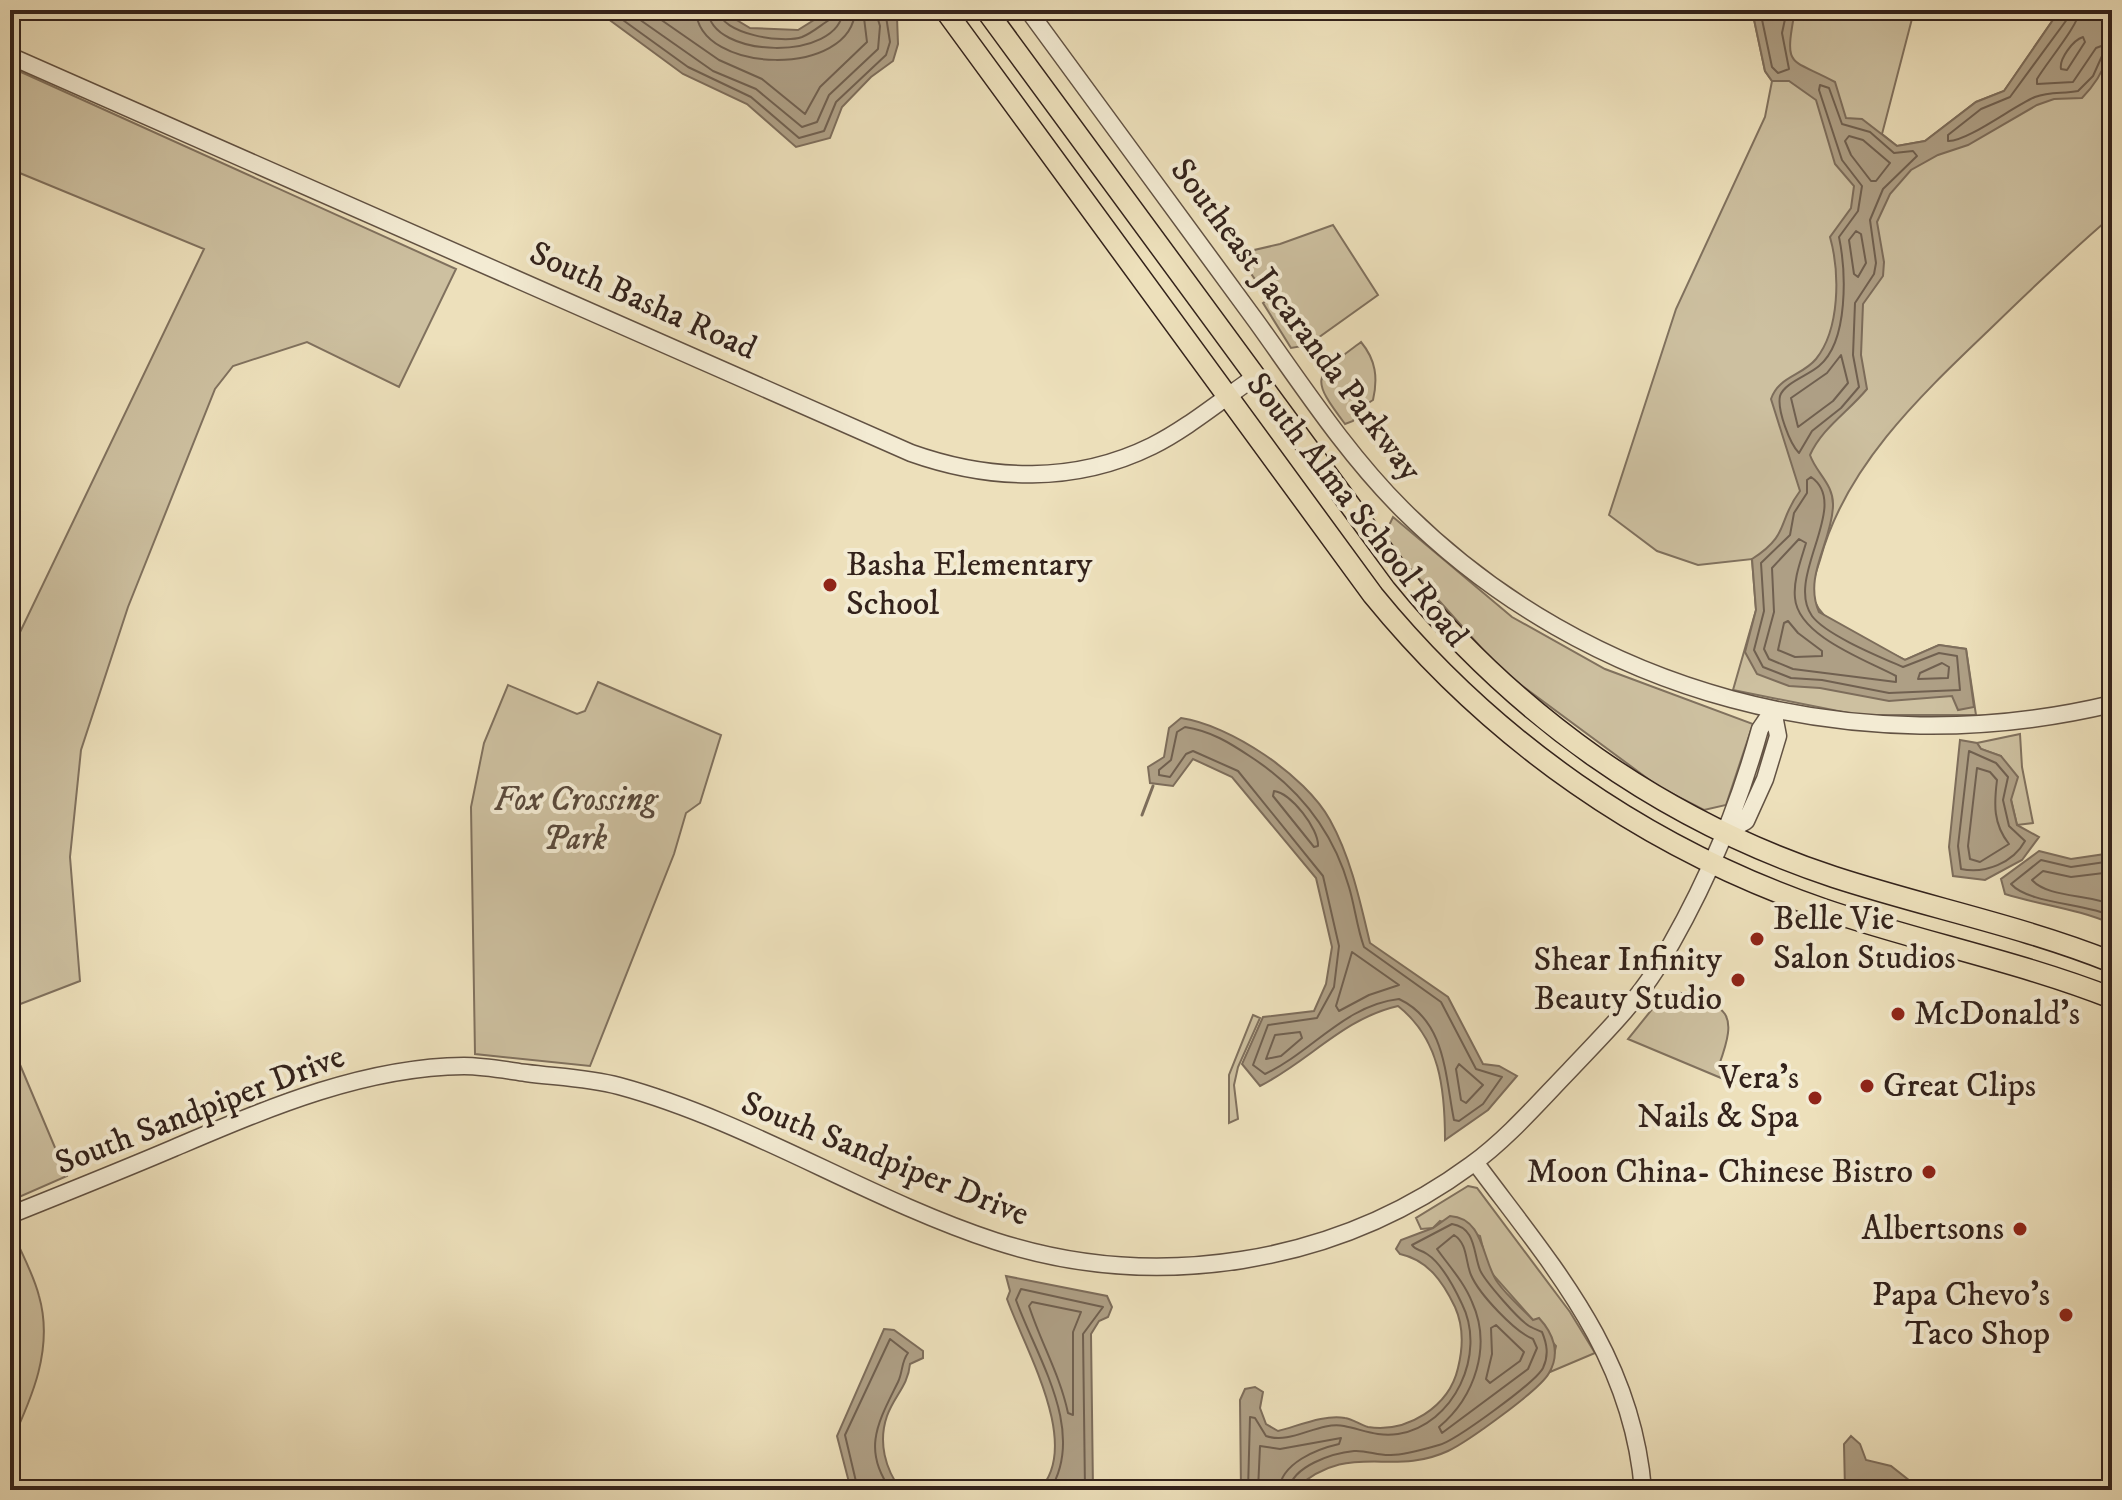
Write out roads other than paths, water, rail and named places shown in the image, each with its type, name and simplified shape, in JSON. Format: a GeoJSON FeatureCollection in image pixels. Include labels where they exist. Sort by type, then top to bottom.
{"type":"FeatureCollection","features":[{"type":"Feature","properties":{"kind":"main road","name":"South Alma School Road"},"geometry":{"type":"LineString","coordinates":[[945,10],[1373,595],[1500,728],[1593,797],[1711,864],[1825,909],[2018,966],[2112,998]]}},
{"type":"Feature","properties":{"kind":"main road","name":"South Alma School Road"},"geometry":{"type":"LineString","coordinates":[[986,10],[1402,576],[1466,650],[1517,697],[1601,763],[1673,807],[1725,833],[1826,875],[2112,962]]}},
{"type":"Feature","properties":{"kind":"street","name":"Southeast Jacaranda Parkway"},"geometry":{"type":"LineString","coordinates":[[1028,10],[1362,465],[1427,533],[1486,581],[1589,646],[1681,685],[1773,710],[1845,723],[1941,727],[2028,720],[2112,704]]}},
{"type":"Feature","properties":{"kind":"street","name":"South Basha Road"},"geometry":{"type":"LineString","coordinates":[[10,56],[911,453],[956,468],[1037,475],[1095,466],[1153,445],[1255,377]]}},
{"type":"Feature","properties":{"kind":"street","name":"South Sandpiper Drive"},"geometry":{"type":"LineString","coordinates":[[10,1215],[324,1089],[386,1075],[466,1066],[623,1088],[992,1240],[1062,1258],[1117,1265],[1230,1263],[1298,1249],[1414,1201],[1475,1162],[1540,1102],[1632,1002],[1657,967],[1725,833],[1746,821],[1765,779],[1778,736],[1773,710]]}},
{"type":"Feature","properties":{"kind":"street"},"geometry":{"type":"LineString","coordinates":[[1475,1162],[1573,1293],[1599,1336],[1632,1419],[1643,1490]]}},
{"type":"Feature","properties":{"kind":"water"},"geometry":{"type":"Polygon","coordinates":[[[596,10],[720,10],[750,28],[798,30],[830,10],[890,10],[897,17],[898,44],[893,61],[871,77],[842,107],[830,138],[796,147],[747,104],[683,74],[596,10]]]}},
{"type":"Feature","properties":{"kind":"water"},"geometry":{"type":"Polygon","coordinates":[[[1752,10],[1795,10],[1790,43],[1794,59],[1835,82],[1846,118],[1862,119],[1897,146],[1925,141],[1976,102],[2004,91],[2055,17],[2067,10],[2112,10],[2107,58],[2098,78],[2082,98],[2054,99],[2037,105],[1968,145],[1938,155],[1911,170],[1890,194],[1877,222],[1884,262],[1883,276],[1863,304],[1861,355],[1867,389],[1828,428],[1810,455],[1833,498],[1831,519],[1814,585],[1819,612],[1905,660],[1939,645],[1966,649],[1974,707],[1958,710],[1952,696],[1889,701],[1820,688],[1789,686],[1757,674],[1745,652],[1756,610],[1752,559],[1773,542],[1800,491],[1771,399],[1779,385],[1816,359],[1830,332],[1836,284],[1830,237],[1851,208],[1854,186],[1835,164],[1816,100],[1789,81],[1772,81],[1765,71],[1752,10]]]}},
{"type":"Feature","properties":{"kind":"water"},"geometry":{"type":"Polygon","coordinates":[[[1181,718],[1243,741],[1285,770],[1318,803],[1344,849],[1370,943],[1448,997],[1483,1064],[1499,1066],[1517,1076],[1488,1110],[1445,1140],[1444,1102],[1437,1066],[1423,1034],[1398,1006],[1360,1020],[1260,1086],[1242,1064],[1263,1017],[1314,1011],[1326,984],[1332,947],[1316,878],[1232,777],[1193,759],[1173,786],[1150,783],[1148,767],[1164,757],[1169,728],[1181,718]]]}},
{"type":"Feature","properties":{"kind":"water"},"geometry":{"type":"Polygon","coordinates":[[[1960,740],[1977,743],[1981,749],[2001,756],[2018,777],[2011,800],[2017,825],[2039,837],[2022,860],[1985,880],[1953,876],[1949,847],[1960,740]]]}},
{"type":"Feature","properties":{"kind":"water"},"geometry":{"type":"Polygon","coordinates":[[[2039,851],[2071,859],[2112,853],[2112,924],[2005,894],[2001,879],[2039,851]]]}},
{"type":"Feature","properties":{"kind":"water"},"geometry":{"type":"Polygon","coordinates":[[[1450,1216],[1470,1224],[1498,1283],[1533,1320],[1539,1318],[1548,1330],[1555,1351],[1553,1366],[1543,1381],[1486,1427],[1448,1451],[1407,1461],[1352,1462],[1334,1466],[1314,1475],[1294,1490],[1241,1490],[1240,1400],[1245,1389],[1255,1387],[1263,1392],[1260,1408],[1266,1424],[1278,1431],[1337,1417],[1368,1427],[1397,1426],[1424,1414],[1446,1395],[1461,1353],[1458,1315],[1434,1273],[1396,1249],[1401,1240],[1433,1228],[1450,1216]]]}},
{"type":"Feature","properties":{"kind":"water"},"geometry":{"type":"Polygon","coordinates":[[[1006,1276],[1107,1296],[1112,1307],[1108,1317],[1099,1321],[1091,1334],[1093,1490],[1039,1490],[1051,1471],[1055,1448],[1053,1423],[1036,1369],[1007,1299],[1010,1291],[1006,1276]]]}},
{"type":"Feature","properties":{"kind":"water"},"geometry":{"type":"Polygon","coordinates":[[[884,1329],[894,1330],[923,1351],[923,1358],[910,1364],[907,1379],[884,1426],[885,1455],[901,1490],[851,1490],[837,1436],[884,1329]]]}},
{"type":"Feature","properties":{"kind":"water"},"geometry":{"type":"Polygon","coordinates":[[[1851,1436],[1860,1444],[1866,1460],[1891,1466],[1910,1481],[1902,1484],[1901,1490],[1861,1484],[1857,1490],[1845,1490],[1844,1444],[1851,1436]]]}},
{"type":"Feature","properties":{"kind":"waterway"},"geometry":{"type":"LineString","coordinates":[[1142,815],[1153,786]]}},
{"type":"Feature","properties":{"kind":"place","name":"Basha Elementary School"},"geometry":{"type":"Point","coordinates":[830,585]}},
{"type":"Feature","properties":{"kind":"place","name":"Belle Vie Salon Studios"},"geometry":{"type":"Point","coordinates":[1757,939]}},
{"type":"Feature","properties":{"kind":"place","name":"Shear Infinity Beauty Studio"},"geometry":{"type":"Point","coordinates":[1738,980]}},
{"type":"Feature","properties":{"kind":"place","name":"McDonald's"},"geometry":{"type":"Point","coordinates":[1898,1014]}},
{"type":"Feature","properties":{"kind":"place","name":"Great Clips"},"geometry":{"type":"Point","coordinates":[1867,1086]}},
{"type":"Feature","properties":{"kind":"place","name":"Vera's Nails & Spa"},"geometry":{"type":"Point","coordinates":[1815,1098]}},
{"type":"Feature","properties":{"kind":"place","name":"Moon China- Chinese Bistro"},"geometry":{"type":"Point","coordinates":[1929,1172]}},
{"type":"Feature","properties":{"kind":"place","name":"Albertsons"},"geometry":{"type":"Point","coordinates":[2020,1229]}},
{"type":"Feature","properties":{"kind":"place","name":"Papa Chevo's Taco Shop"},"geometry":{"type":"Point","coordinates":[2066,1315]}},
{"type":"Feature","properties":{"kind":"park label","name":"Fox Crossing Park"},"geometry":{"type":"Point","coordinates":[575,820]}}]}
